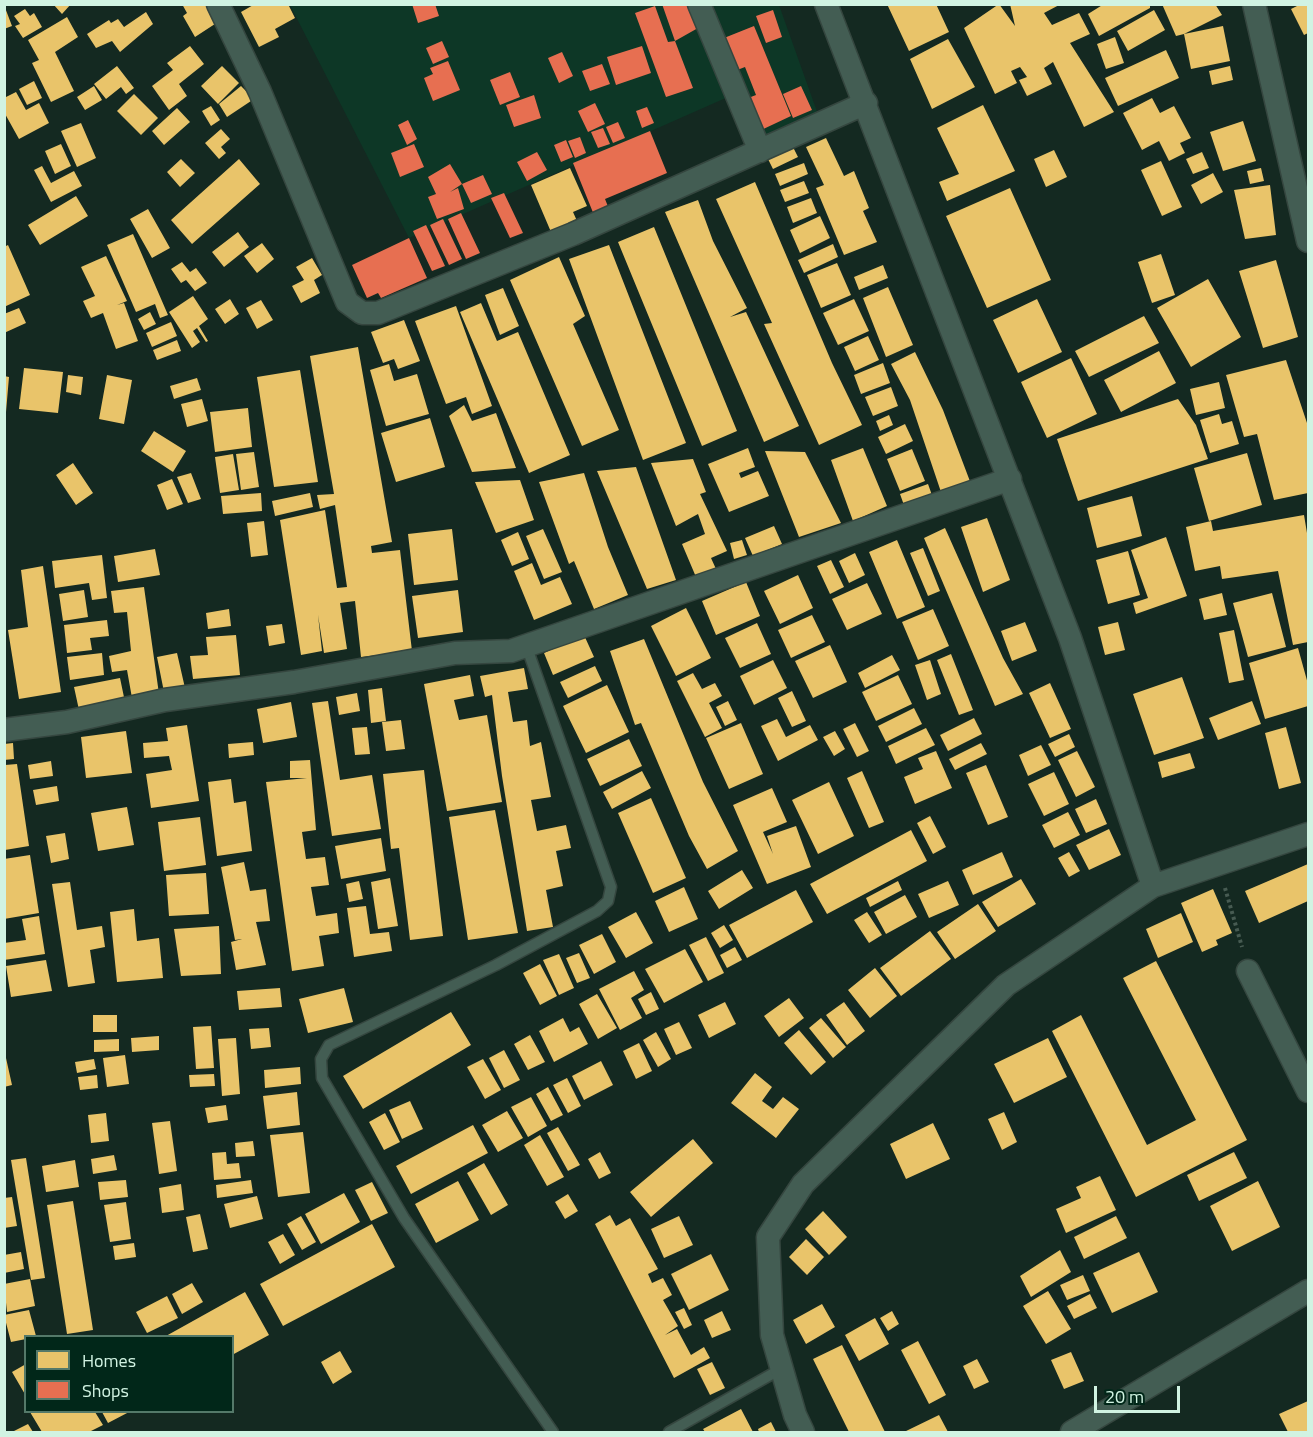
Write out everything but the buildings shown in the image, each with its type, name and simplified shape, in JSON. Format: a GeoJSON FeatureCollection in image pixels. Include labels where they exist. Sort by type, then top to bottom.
{"type":"FeatureCollection","features":[{"type":"Feature","properties":{"kind":"street"},"geometry":{"type":"LineString","coordinates":[[218,4],[260,92],[346,302],[362,313],[378,314],[573,234],[866,103]]}},
{"type":"Feature","properties":{"kind":"street"},"geometry":{"type":"LineString","coordinates":[[699,4],[760,151]]}},
{"type":"Feature","properties":{"kind":"street"},"geometry":{"type":"LineString","coordinates":[[826,4],[1070,638],[1153,886]]}},
{"type":"Feature","properties":{"kind":"street"},"geometry":{"type":"LineString","coordinates":[[1254,4],[1308,241]]}},
{"type":"Feature","properties":{"kind":"street"},"geometry":{"type":"LineString","coordinates":[[4,729],[67,722],[165,700],[294,682],[455,653],[511,651],[1010,479]]}},
{"type":"Feature","properties":{"kind":"street"},"geometry":{"type":"LineString","coordinates":[[803,1432],[795,1415],[772,1335],[768,1237],[803,1184],[1006,986],[1153,886],[1308,834]]}},
{"type":"Feature","properties":{"kind":"street"},"geometry":{"type":"LineString","coordinates":[[1248,970],[1308,1091]]}},
{"type":"Feature","properties":{"kind":"street"},"geometry":{"type":"LineString","coordinates":[[1072,1432],[1308,1291]]}},
{"type":"Feature","properties":{"kind":"lane"},"geometry":{"type":"LineString","coordinates":[[526,645],[610,887],[608,901],[597,911],[496,965],[329,1045],[321,1059],[321,1078],[404,1218],[553,1432]]}},
{"type":"Feature","properties":{"kind":"lane"},"geometry":{"type":"LineString","coordinates":[[669,1432],[781,1369]]}},
{"type":"Feature","properties":{"kind":"path"},"geometry":{"type":"LineString","coordinates":[[1219,864],[1248,970]]}},
{"type":"Feature","properties":{"kind":"shaded area"},"geometry":{"type":"Polygon","coordinates":[[[290,5],[779,5],[820,120],[752,152],[737,93],[409,238],[290,5]]]}}]}
